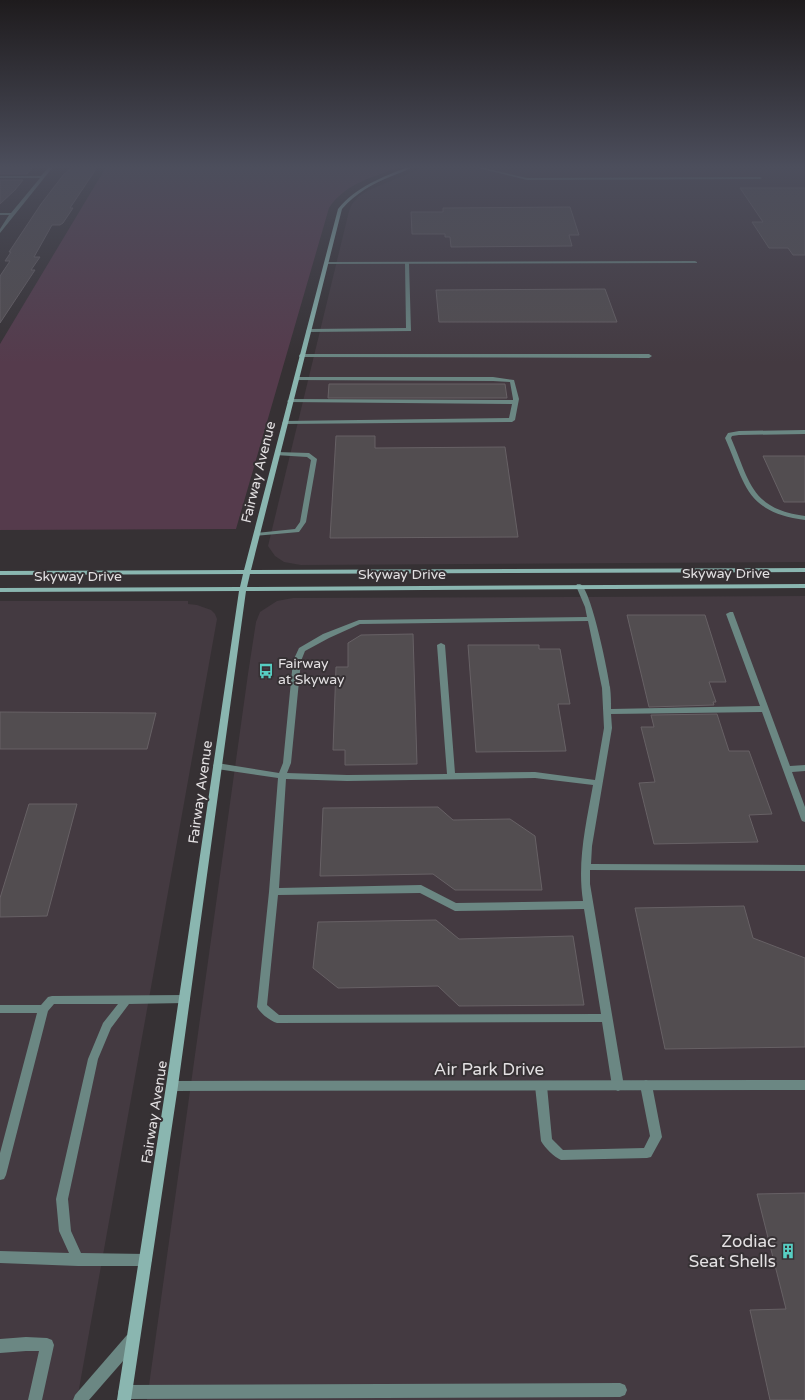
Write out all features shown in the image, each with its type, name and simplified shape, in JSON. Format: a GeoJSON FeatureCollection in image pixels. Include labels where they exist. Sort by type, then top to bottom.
{"type":"FeatureCollection","features":[{"type":"Feature","properties":{"kind":"street","name":"Fairway Avenue"},"geometry":{"type":"LineString","coordinates":[[124,1396],[185,999],[243,588],[301,356],[309,331],[334,232]]}},
{"type":"Feature","properties":{"kind":"street"},"geometry":{"type":"LineString","coordinates":[[326,264],[695,262]]}},
{"type":"Feature","properties":{"kind":"street"},"geometry":{"type":"LineString","coordinates":[[309,331],[409,330],[407,263]]}},
{"type":"Feature","properties":{"kind":"street"},"geometry":{"type":"LineString","coordinates":[[301,356],[649,356]]}},
{"type":"Feature","properties":{"kind":"street"},"geometry":{"type":"LineString","coordinates":[[285,423],[512,420],[515,402],[512,381],[493,378],[296,380]]}},
{"type":"Feature","properties":{"kind":"street"},"geometry":{"type":"LineString","coordinates":[[290,401],[515,402]]}},
{"type":"Feature","properties":{"kind":"street"},"geometry":{"type":"LineString","coordinates":[[805,432],[739,433],[730,434],[728,438],[755,498],[770,509],[791,516],[805,518]]}},
{"type":"Feature","properties":{"kind":"street"},"geometry":{"type":"LineString","coordinates":[[256,534],[281,534],[297,531],[303,522],[314,460],[309,455],[277,454]]}},
{"type":"Feature","properties":{"kind":"street","name":"Skyway Drive"},"geometry":{"type":"LineString","coordinates":[[0,573],[805,570]]}},
{"type":"Feature","properties":{"kind":"street"},"geometry":{"type":"LineString","coordinates":[[580,586],[591,619],[606,688],[608,728],[587,846],[585,884],[618,1086]]}},
{"type":"Feature","properties":{"kind":"street","name":"Skyway Drive"},"geometry":{"type":"LineString","coordinates":[[0,590],[805,586]]}},
{"type":"Feature","properties":{"kind":"street"},"geometry":{"type":"LineString","coordinates":[[730,614],[763,709],[788,769],[805,819]]}},
{"type":"Feature","properties":{"kind":"street"},"geometry":{"type":"LineString","coordinates":[[591,619],[382,620],[360,622],[326,636],[302,650],[297,661],[287,763],[282,776],[274,892],[262,1007],[277,1019],[607,1018]]}},
{"type":"Feature","properties":{"kind":"street"},"geometry":{"type":"LineString","coordinates":[[441,645],[451,776]]}},
{"type":"Feature","properties":{"kind":"street"},"geometry":{"type":"LineString","coordinates":[[607,712],[763,709]]}},
{"type":"Feature","properties":{"kind":"street"},"geometry":{"type":"LineString","coordinates":[[218,766],[282,776],[347,778],[535,775],[598,783]]}},
{"type":"Feature","properties":{"kind":"street"},"geometry":{"type":"LineString","coordinates":[[788,769],[805,768]]}},
{"type":"Feature","properties":{"kind":"street"},"geometry":{"type":"LineString","coordinates":[[586,867],[805,868]]}},
{"type":"Feature","properties":{"kind":"street"},"geometry":{"type":"LineString","coordinates":[[274,892],[421,889],[454,907],[588,905]]}},
{"type":"Feature","properties":{"kind":"street"},"geometry":{"type":"LineString","coordinates":[[78,1260],[65,1231],[62,1199],[93,1059],[107,1026],[127,999]]}},
{"type":"Feature","properties":{"kind":"street"},"geometry":{"type":"LineString","coordinates":[[0,1175],[43,1008],[52,1000],[185,999]]}},
{"type":"Feature","properties":{"kind":"street"},"geometry":{"type":"LineString","coordinates":[[0,1009],[43,1008]]}},
{"type":"Feature","properties":{"kind":"street"},"geometry":{"type":"LineString","coordinates":[[541,1086],[546,1141],[561,1155],[647,1153],[656,1137],[646,1085]]}},
{"type":"Feature","properties":{"kind":"street","name":"Air Park Drive"},"geometry":{"type":"LineString","coordinates":[[172,1086],[805,1085]]}},
{"type":"Feature","properties":{"kind":"street"},"geometry":{"type":"LineString","coordinates":[[0,1257],[78,1260],[146,1260]]}},
{"type":"Feature","properties":{"kind":"street"},"geometry":{"type":"LineString","coordinates":[[80,1400],[133,1338]]}},
{"type":"Feature","properties":{"kind":"street"},"geometry":{"type":"LineString","coordinates":[[0,1346],[26,1344],[47,1345],[35,1400]]}},
{"type":"Feature","properties":{"kind":"street"},"geometry":{"type":"LineString","coordinates":[[124,1396],[620,1390]]}},
{"type":"Feature","properties":{"kind":"shaded area"},"geometry":{"type":"Polygon","coordinates":[[[67,232],[322,232],[236,529],[0,530],[0,344],[67,232]]]}},
{"type":"Feature","properties":{"kind":"shaded area"},"geometry":{"type":"Polygon","coordinates":[[[344,232],[805,232],[805,562],[301,565],[284,562],[275,556],[268,546],[344,232]]]}},
{"type":"Feature","properties":{"kind":"shaded area"},"geometry":{"type":"Polygon","coordinates":[[[805,596],[805,1400],[147,1400],[248,674],[256,622],[260,612],[277,601],[293,598],[805,596]]]}},
{"type":"Feature","properties":{"kind":"shaded area"},"geometry":{"type":"Polygon","coordinates":[[[0,601],[188,601],[188,604],[197,605],[211,610],[217,619],[77,1400],[0,1400],[0,601]]]}},
{"type":"Feature","properties":{"kind":"building"},"geometry":{"type":"Polygon","coordinates":[[[22,232],[48,232],[34,257],[40,257],[31,270],[35,270],[0,323],[0,276],[10,261],[5,261],[11,252],[9,252],[22,232]]]}},
{"type":"Feature","properties":{"kind":"building"},"geometry":{"type":"Polygon","coordinates":[[[412,232],[578,232],[579,235],[569,235],[572,246],[451,247],[450,237],[445,237],[445,234],[412,234],[412,232]]]}},
{"type":"Feature","properties":{"kind":"building"},"geometry":{"type":"Polygon","coordinates":[[[759,232],[805,232],[805,255],[793,255],[788,248],[769,248],[759,232]]]}},
{"type":"Feature","properties":{"kind":"building"},"geometry":{"type":"Polygon","coordinates":[[[605,289],[617,322],[439,322],[436,290],[605,289]]]}},
{"type":"Feature","properties":{"kind":"building"},"geometry":{"type":"Polygon","coordinates":[[[329,384],[505,384],[507,398],[328,398],[329,384]]]}},
{"type":"Feature","properties":{"kind":"building"},"geometry":{"type":"Polygon","coordinates":[[[336,436],[375,436],[375,448],[505,447],[518,537],[330,538],[336,436]]]}},
{"type":"Feature","properties":{"kind":"building"},"geometry":{"type":"Polygon","coordinates":[[[763,456],[805,456],[805,502],[784,502],[763,456]]]}},
{"type":"Feature","properties":{"kind":"building"},"geometry":{"type":"Polygon","coordinates":[[[627,615],[705,615],[726,682],[709,682],[716,702],[713,702],[714,705],[649,707],[627,615]]]}},
{"type":"Feature","properties":{"kind":"building"},"geometry":{"type":"Polygon","coordinates":[[[413,634],[417,764],[345,765],[345,750],[333,750],[336,667],[348,667],[348,643],[361,635],[413,634]]]}},
{"type":"Feature","properties":{"kind":"building"},"geometry":{"type":"Polygon","coordinates":[[[468,645],[539,645],[539,649],[560,649],[570,704],[558,704],[566,751],[476,752],[468,645]]]}},
{"type":"Feature","properties":{"kind":"building"},"geometry":{"type":"Polygon","coordinates":[[[0,712],[156,713],[147,749],[0,749],[0,712]]]}},
{"type":"Feature","properties":{"kind":"building"},"geometry":{"type":"Polygon","coordinates":[[[717,714],[729,751],[749,751],[772,814],[749,815],[758,842],[654,844],[639,783],[655,782],[641,727],[654,727],[651,715],[717,714]]]}},
{"type":"Feature","properties":{"kind":"building"},"geometry":{"type":"Polygon","coordinates":[[[29,804],[77,804],[47,916],[0,917],[0,898],[29,804]]]}},
{"type":"Feature","properties":{"kind":"building"},"geometry":{"type":"Polygon","coordinates":[[[438,807],[453,820],[510,819],[535,836],[542,890],[455,890],[433,874],[320,876],[323,808],[438,807]]]}},
{"type":"Feature","properties":{"kind":"building"},"geometry":{"type":"Polygon","coordinates":[[[744,906],[753,938],[805,958],[805,1047],[665,1049],[635,908],[744,906]]]}},
{"type":"Feature","properties":{"kind":"building"},"geometry":{"type":"Polygon","coordinates":[[[436,920],[459,939],[573,936],[584,1005],[459,1006],[438,986],[338,988],[313,968],[318,922],[436,920]]]}},
{"type":"Feature","properties":{"kind":"building","name":"Zodiac Seat Shells"},"geometry":{"type":"Polygon","coordinates":[[[805,1193],[805,1400],[770,1400],[750,1310],[786,1309],[757,1194],[805,1193]]]}},
{"type":"Feature","properties":{"kind":"place","name":"Fairway at Skyway"},"geometry":{"type":"Point","coordinates":[266,671]}},
{"type":"Feature","properties":{"kind":"place","name":"Zodiac Seat Shells"},"geometry":{"type":"Point","coordinates":[788,1251]}}]}
